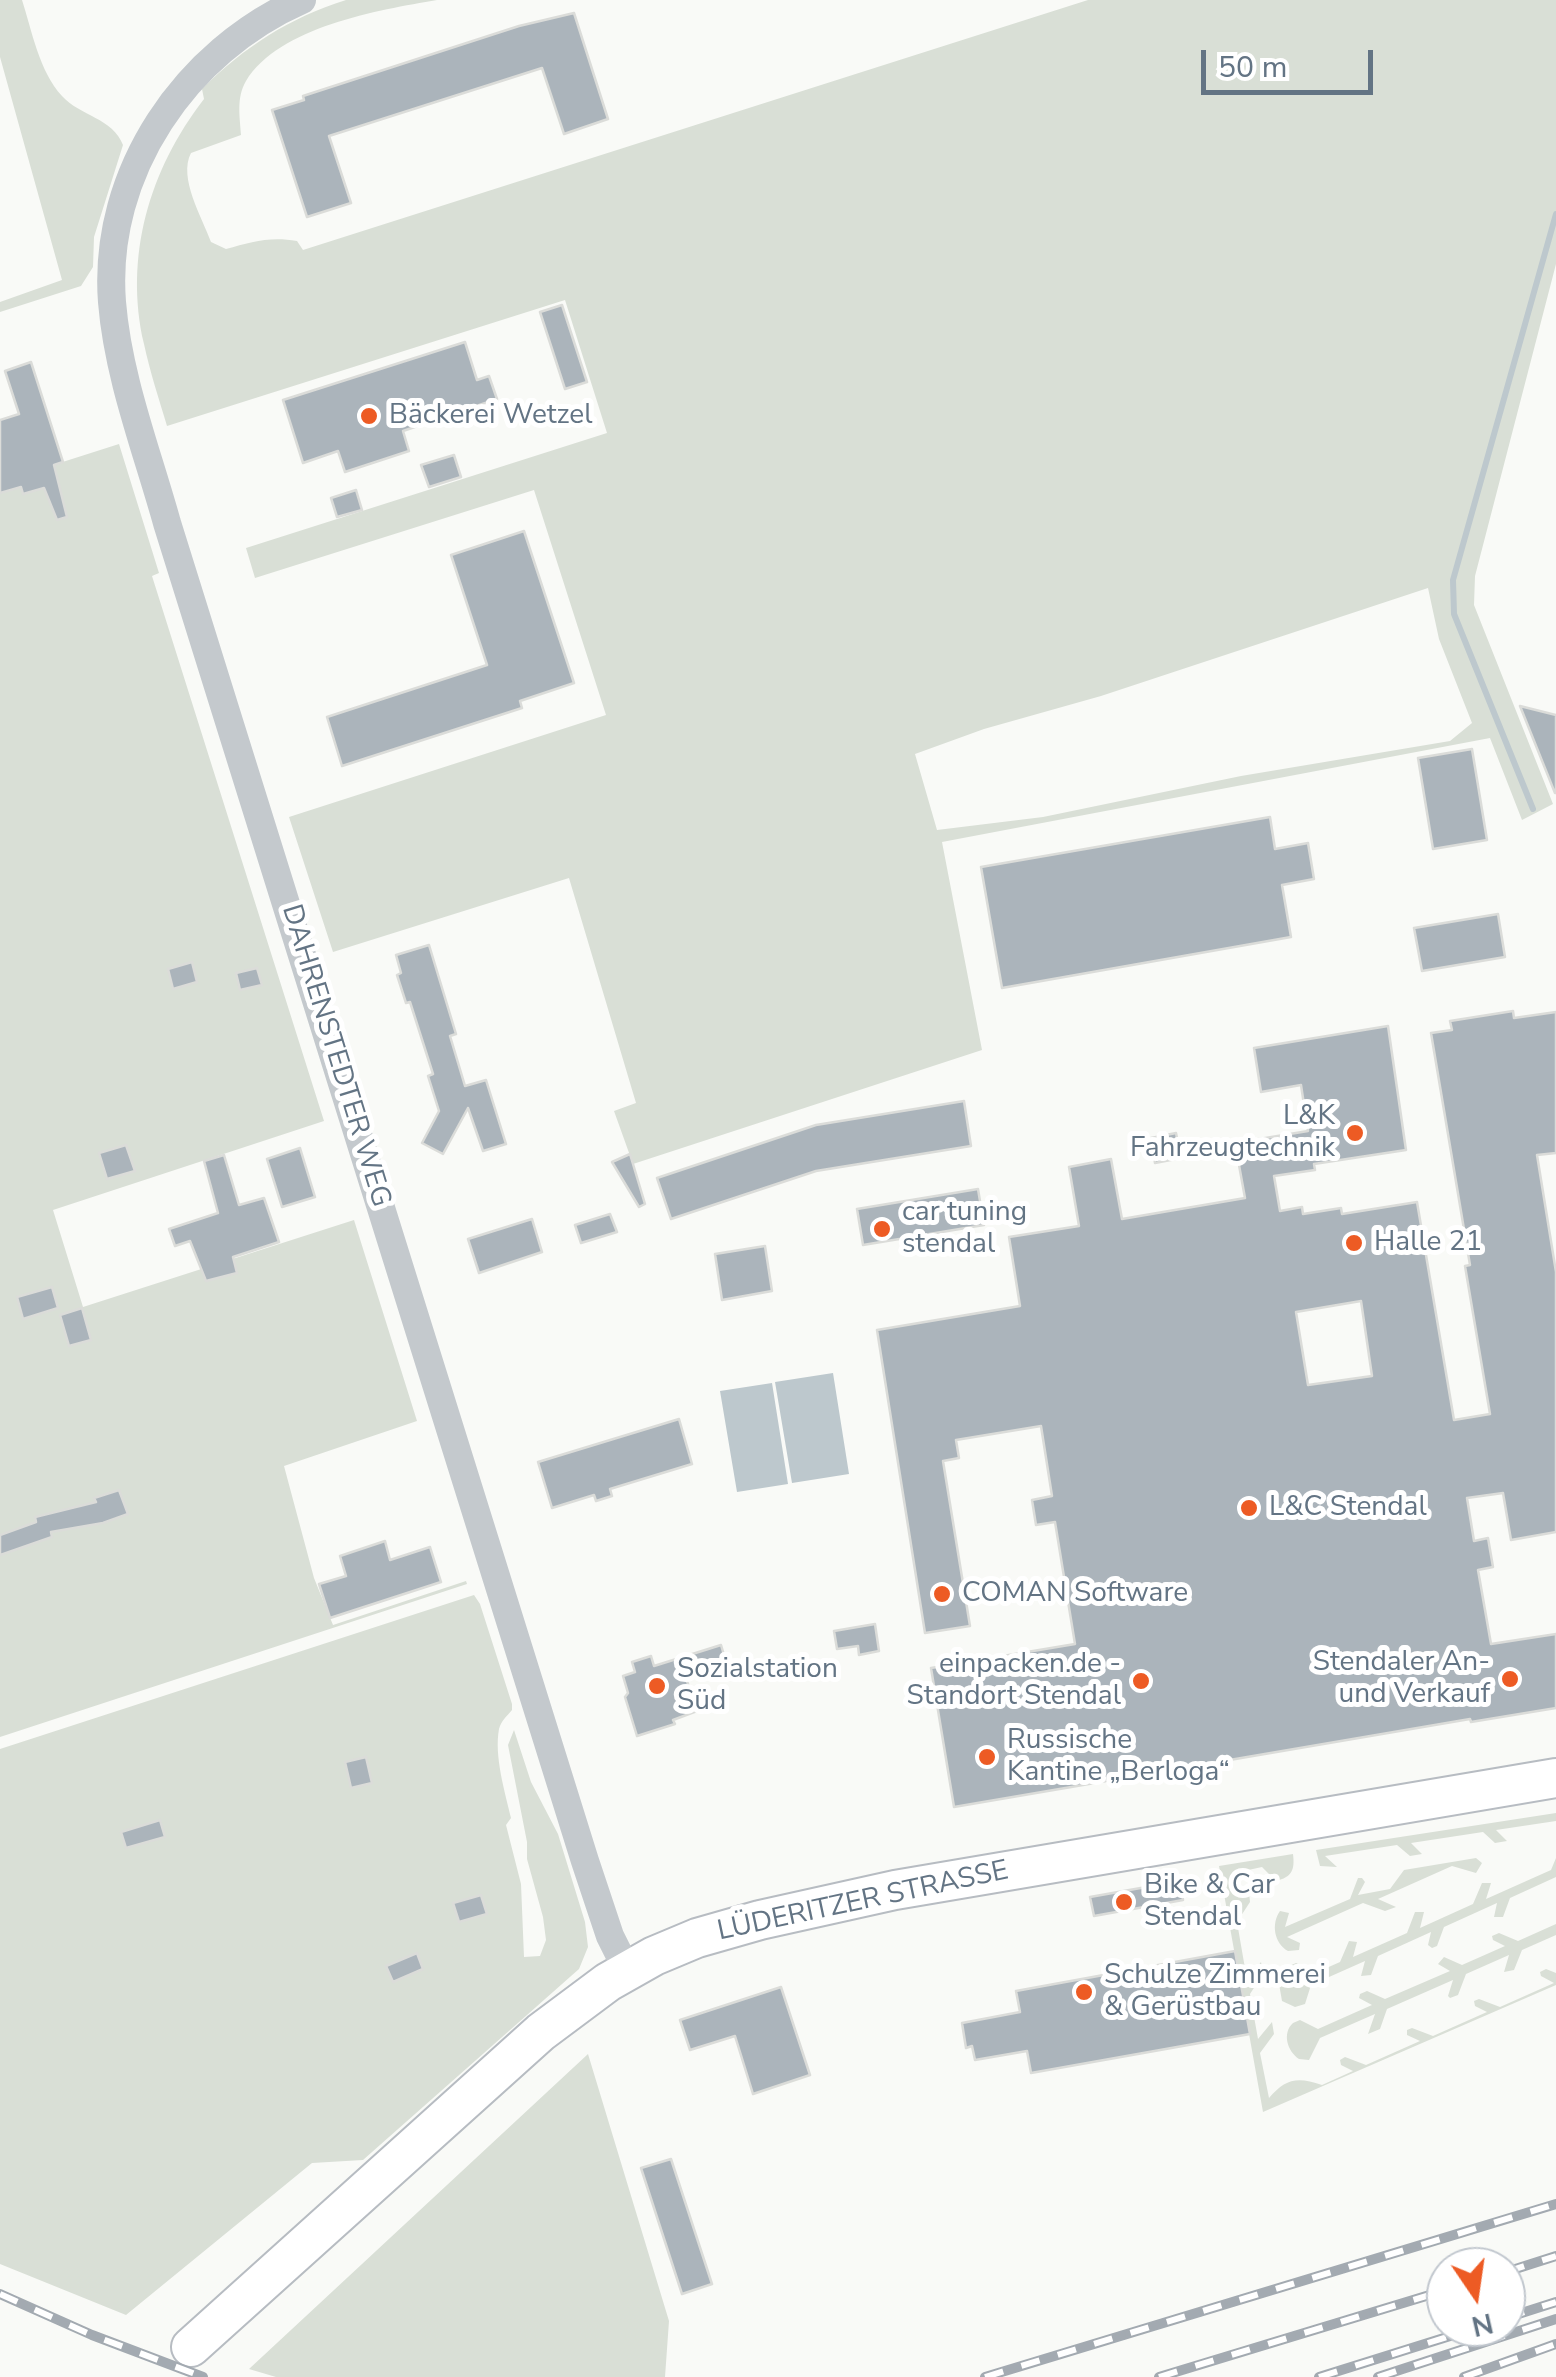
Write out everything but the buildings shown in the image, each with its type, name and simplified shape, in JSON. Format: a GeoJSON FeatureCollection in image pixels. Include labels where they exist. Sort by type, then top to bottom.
{"type":"FeatureCollection","features":[{"type":"Feature","properties":{"kind":"main road","name":"LÜDERITZER STRASSE"},"geometry":{"type":"LineString","coordinates":[[191,2347],[477,2088],[574,2006],[626,1970],[697,1938],[830,1903],[1556,1778]]}},
{"type":"Feature","properties":{"kind":"street","name":"DAHRENSTEDTER WEG"},"geometry":{"type":"LineString","coordinates":[[302,0],[249,28],[205,63],[151,136],[127,192],[114,249],[112,298],[124,367],[172,540],[494,1562],[584,1861],[626,1970]]}},
{"type":"Feature","properties":{"kind":"shaded area"},"geometry":{"type":"Polygon","coordinates":[[[0,0],[22,0],[37,50],[54,86],[69,103],[112,129],[123,145],[94,237],[93,267],[81,286],[0,312],[0,302],[62,280],[0,57],[0,0]]]}},
{"type":"Feature","properties":{"kind":"shaded area"},"geometry":{"type":"Polygon","coordinates":[[[346,0],[437,0],[332,24],[305,34],[261,62],[241,94],[241,135],[191,153],[188,163],[189,186],[211,242],[226,249],[278,239],[297,241],[303,250],[1088,0],[1556,0],[1556,264],[1475,576],[1474,605],[1553,804],[1522,820],[1490,738],[942,842],[982,1050],[633,1164],[614,1111],[636,1103],[569,878],[333,952],[289,817],[606,715],[534,490],[255,578],[246,548],[607,433],[565,300],[167,426],[149,365],[139,311],[140,247],[156,185],[185,126],[204,99],[202,89],[268,36],[346,0]],[[1428,588],[915,754],[937,830],[1043,817],[1241,776],[1450,741],[1472,723],[1439,639],[1428,588]]]}},
{"type":"Feature","properties":{"kind":"shaded area"},"geometry":{"type":"Polygon","coordinates":[[[119,444],[159,573],[152,576],[324,1121],[53,1210],[83,1307],[354,1220],[417,1421],[284,1466],[314,1578],[333,1625],[466,1581],[467,1584],[0,1737],[0,482],[119,444]]]}},
{"type":"Feature","properties":{"kind":"shaded area"},"geometry":{"type":"Polygon","coordinates":[[[833,1373],[849,1474],[792,1483],[775,1382],[833,1373]]]}},
{"type":"Feature","properties":{"kind":"shaded area"},"geometry":{"type":"Polygon","coordinates":[[[772,1383],[788,1484],[737,1492],[720,1391],[772,1383]]]}},
{"type":"Feature","properties":{"kind":"shaded area"},"geometry":{"type":"Polygon","coordinates":[[[474,1595],[512,1704],[499,1729],[498,1751],[511,1818],[506,1825],[521,1884],[524,1957],[540,1956],[546,1940],[527,1859],[508,1745],[514,1730],[531,1782],[558,1834],[585,1922],[588,1947],[579,1969],[363,2160],[312,2163],[126,2315],[0,2264],[0,1749],[474,1595]]]}},
{"type":"Feature","properties":{"kind":"shaded area"},"geometry":{"type":"Polygon","coordinates":[[[1556,1813],[1556,1821],[1496,1830],[1507,1841],[1495,1843],[1483,1832],[1411,1843],[1422,1854],[1410,1856],[1397,1845],[1325,1856],[1337,1867],[1320,1866],[1316,1850],[1556,1813]]]}},
{"type":"Feature","properties":{"kind":"shaded area"},"geometry":{"type":"Polygon","coordinates":[[[1293,1854],[1291,1872],[1281,1879],[1276,1881],[1262,1867],[1239,1872],[1232,1879],[1249,1892],[1250,1902],[1237,1922],[1247,1980],[1261,1962],[1263,1974],[1250,1994],[1258,2039],[1272,2022],[1274,2034],[1260,2053],[1269,2098],[1292,2081],[1322,2085],[1353,2071],[1341,2065],[1340,2060],[1345,2057],[1366,2065],[1420,2041],[1407,2035],[1412,2028],[1433,2036],[1487,2012],[1475,2006],[1474,2001],[1479,1999],[1500,2007],[1554,1983],[1541,1976],[1540,1972],[1546,1969],[1556,1973],[1556,1985],[1263,2112],[1219,1866],[1293,1854]]]}},
{"type":"Feature","properties":{"kind":"shaded area"},"geometry":{"type":"Polygon","coordinates":[[[1476,1858],[1482,1863],[1476,1873],[1452,1866],[1378,1899],[1396,1907],[1385,1911],[1363,1903],[1287,1937],[1300,1943],[1299,1950],[1283,1948],[1275,1933],[1280,1911],[1289,1913],[1285,1927],[1350,1899],[1358,1878],[1365,1882],[1358,1895],[1390,1889],[1404,1870],[1476,1858]]]}},
{"type":"Feature","properties":{"kind":"shaded area"},"geometry":{"type":"Polygon","coordinates":[[[1556,1858],[1556,1877],[1510,1898],[1503,1917],[1494,1917],[1497,1903],[1444,1927],[1437,1946],[1428,1945],[1431,1932],[1378,1956],[1371,1975],[1361,1976],[1365,1961],[1311,1985],[1305,2004],[1295,2007],[1282,2001],[1278,1978],[1285,1968],[1296,1963],[1302,1966],[1297,1981],[1340,1962],[1349,1941],[1357,1942],[1353,1957],[1407,1933],[1415,1912],[1424,1912],[1420,1928],[1473,1904],[1482,1883],[1491,1883],[1486,1899],[1551,1870],[1556,1858]]]}},
{"type":"Feature","properties":{"kind":"shaded area"},"geometry":{"type":"Polygon","coordinates":[[[1556,1924],[1556,1935],[1522,1950],[1514,1970],[1504,1972],[1509,1955],[1466,1974],[1458,1995],[1448,1996],[1453,1980],[1387,2009],[1380,2029],[1368,2034],[1375,2014],[1320,2038],[1309,2060],[1299,2059],[1289,2047],[1287,2037],[1293,2023],[1300,2020],[1318,2029],[1372,2005],[1359,1998],[1360,1994],[1367,1991],[1385,1999],[1450,1971],[1438,1964],[1444,1957],[1462,1965],[1505,1946],[1492,1936],[1499,1933],[1518,1941],[1556,1924]]]}},
{"type":"Feature","properties":{"kind":"shaded area"},"geometry":{"type":"Polygon","coordinates":[[[588,2054],[669,2321],[665,2377],[276,2377],[249,2369],[588,2054]]]}},
{"type":"Feature","properties":{"kind":"waterway"},"geometry":{"type":"LineString","coordinates":[[1533,809],[1454,614],[1453,580],[1556,214]]}},
{"type":"Feature","properties":{"kind":"railway"},"geometry":{"type":"LineString","coordinates":[[985,2377],[1556,2204]]}},
{"type":"Feature","properties":{"kind":"railway"},"geometry":{"type":"LineString","coordinates":[[1526,2266],[1556,2256]]}},
{"type":"Feature","properties":{"kind":"railway"},"geometry":{"type":"LineString","coordinates":[[0,2294],[92,2335],[203,2377]]}},
{"type":"Feature","properties":{"kind":"railway"},"geometry":{"type":"LineString","coordinates":[[1159,2377],[1426,2296]]}},
{"type":"Feature","properties":{"kind":"railway"},"geometry":{"type":"LineString","coordinates":[[1526,2312],[1556,2302]]}},
{"type":"Feature","properties":{"kind":"railway"},"geometry":{"type":"LineString","coordinates":[[1378,2377],[1556,2319]]}},
{"type":"Feature","properties":{"kind":"railway"},"geometry":{"type":"LineString","coordinates":[[1319,2377],[1426,2344]]}},
{"type":"Feature","properties":{"kind":"railway"},"geometry":{"type":"LineString","coordinates":[[1464,2377],[1556,2344]]}},
{"type":"Feature","properties":{"kind":"place","name":"Bäckerei Wetzel"},"geometry":{"type":"Point","coordinates":[369,416]}},
{"type":"Feature","properties":{"kind":"place","name":"L&K Fahrzeugtechnik"},"geometry":{"type":"Point","coordinates":[1355,1133]}},
{"type":"Feature","properties":{"kind":"place","name":"car tuning stendal"},"geometry":{"type":"Point","coordinates":[882,1229]}},
{"type":"Feature","properties":{"kind":"place","name":"Halle 21"},"geometry":{"type":"Point","coordinates":[1354,1243]}},
{"type":"Feature","properties":{"kind":"place","name":"L&C Stendal"},"geometry":{"type":"Point","coordinates":[1249,1508]}},
{"type":"Feature","properties":{"kind":"place","name":"COMAN Software"},"geometry":{"type":"Point","coordinates":[942,1594]}},
{"type":"Feature","properties":{"kind":"place","name":"Stendaler An- und Verkauf"},"geometry":{"type":"Point","coordinates":[1510,1679]}},
{"type":"Feature","properties":{"kind":"place","name":"einpacken.de - Standort Stendal"},"geometry":{"type":"Point","coordinates":[1141,1681]}},
{"type":"Feature","properties":{"kind":"place","name":"Sozialstation Süd"},"geometry":{"type":"Point","coordinates":[657,1686]}},
{"type":"Feature","properties":{"kind":"place","name":"Russische Kantine „Berloga“"},"geometry":{"type":"Point","coordinates":[987,1757]}},
{"type":"Feature","properties":{"kind":"place","name":"Bike & Car Stendal"},"geometry":{"type":"Point","coordinates":[1124,1902]}},
{"type":"Feature","properties":{"kind":"place","name":"Schulze Zimmerei & Gerüstbau"},"geometry":{"type":"Point","coordinates":[1084,1992]}}]}
